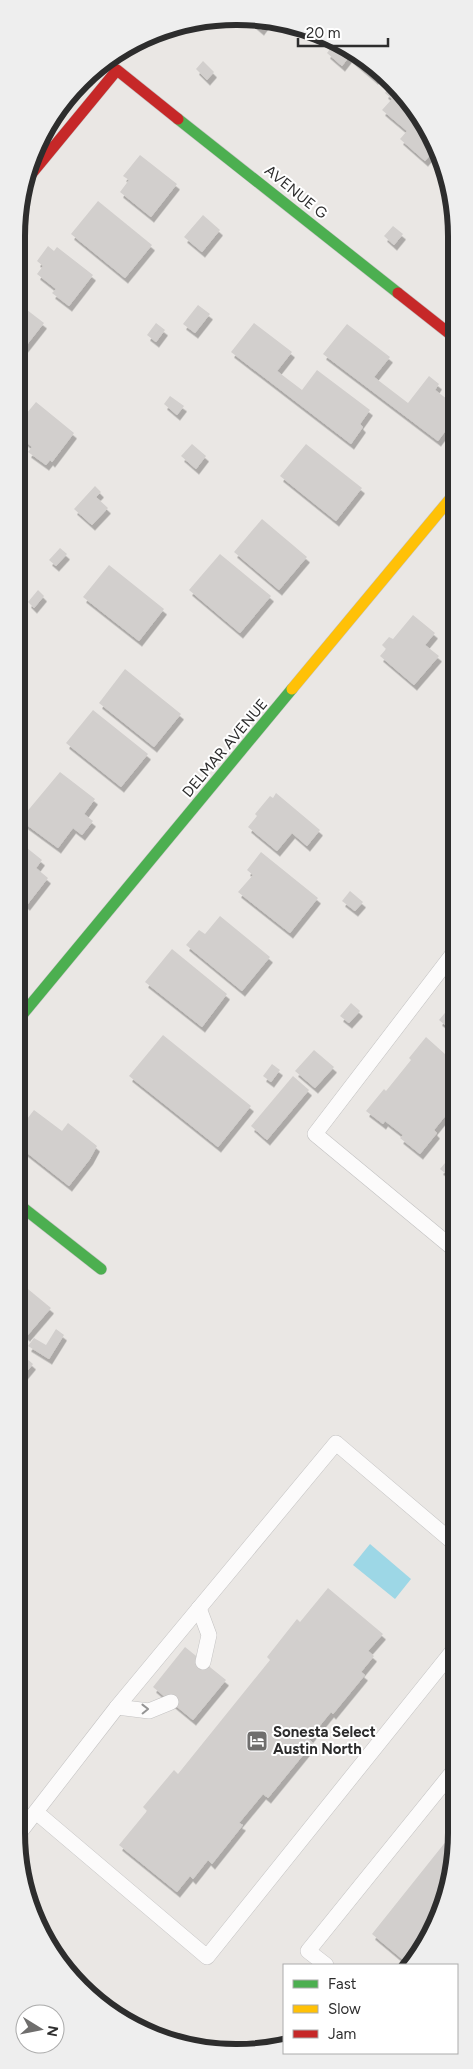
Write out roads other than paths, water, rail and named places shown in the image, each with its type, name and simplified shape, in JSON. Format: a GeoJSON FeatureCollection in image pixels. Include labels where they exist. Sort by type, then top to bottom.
{"type":"FeatureCollection","features":[{"type":"Feature","properties":{"kind":"street","name":"AVENUE G"},"geometry":{"type":"LineString","coordinates":[[36,168],[118,70],[448,332]]}},
{"type":"Feature","properties":{"kind":"street","name":"DELMAR AVENUE"},"geometry":{"type":"LineString","coordinates":[[25,1011],[448,501]]}},
{"type":"Feature","properties":{"kind":"street"},"geometry":{"type":"LineString","coordinates":[[25,1208],[101,1269]]}},
{"type":"Feature","properties":{"kind":"lane"},"geometry":{"type":"LineString","coordinates":[[448,960],[315,1134],[448,1244]]}},
{"type":"Feature","properties":{"kind":"lane"},"geometry":{"type":"LineString","coordinates":[[25,1826],[117,1708],[336,1443],[448,1538]]}},
{"type":"Feature","properties":{"kind":"lane"},"geometry":{"type":"LineString","coordinates":[[199,1608],[209,1635],[203,1662]]}},
{"type":"Feature","properties":{"kind":"lane"},"geometry":{"type":"LineString","coordinates":[[36,1812],[207,1958],[448,1657]]}},
{"type":"Feature","properties":{"kind":"lane"},"geometry":{"type":"LineString","coordinates":[[117,1708],[149,1711],[171,1702]]}},
{"type":"Feature","properties":{"kind":"lane"},"geometry":{"type":"LineString","coordinates":[[325,1964],[308,1951],[448,1778]]}},
{"type":"Feature","properties":{"kind":"water"},"geometry":{"type":"Polygon","coordinates":[[[370,1544],[411,1579],[395,1599],[353,1565],[370,1544]]]}},
{"type":"Feature","properties":{"kind":"place","name":"Sonesta Select Austin North"},"geometry":{"type":"Point","coordinates":[257,1741]}}]}
